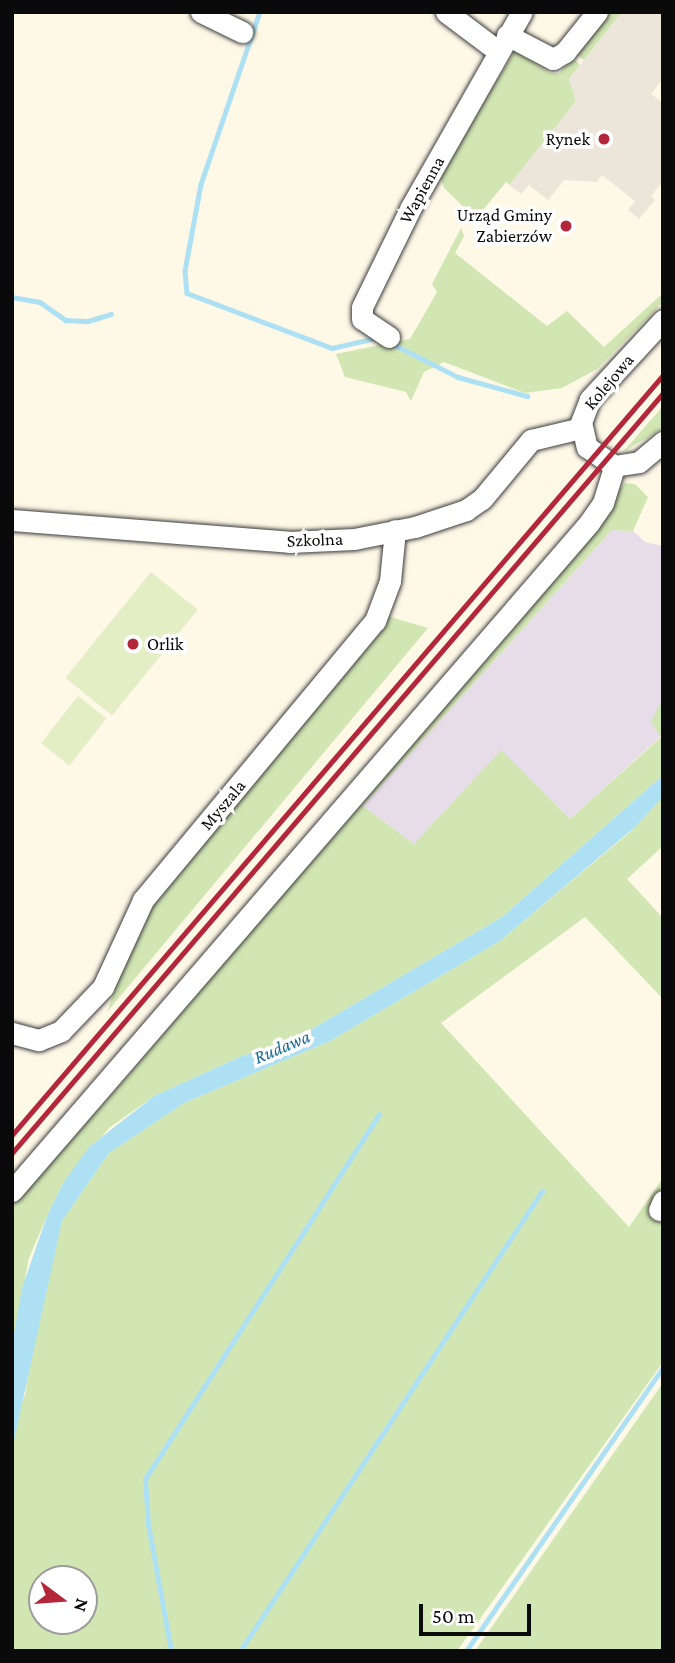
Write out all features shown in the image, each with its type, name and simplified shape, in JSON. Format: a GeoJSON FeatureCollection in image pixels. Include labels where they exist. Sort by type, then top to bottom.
{"type":"FeatureCollection","features":[{"type":"Feature","properties":{"kind":"street"},"geometry":{"type":"LineString","coordinates":[[201,12],[242,32]]}},
{"type":"Feature","properties":{"kind":"street"},"geometry":{"type":"LineString","coordinates":[[446,12],[503,43],[553,59],[565,52],[597,12]]}},
{"type":"Feature","properties":{"kind":"street","name":"Wapienna"},"geometry":{"type":"LineString","coordinates":[[389,337],[362,318],[362,307],[411,207],[522,12]]}},
{"type":"Feature","properties":{"kind":"street","name":"Kolejowa"},"geometry":{"type":"LineString","coordinates":[[614,466],[587,447],[581,428],[590,399],[663,320]]}},
{"type":"Feature","properties":{"kind":"street","name":"Szkolna"},"geometry":{"type":"LineString","coordinates":[[12,520],[289,542],[354,539],[395,530],[473,506],[531,440],[581,428]]}},
{"type":"Feature","properties":{"kind":"street"},"geometry":{"type":"LineString","coordinates":[[12,1191],[589,523],[603,503],[614,466],[639,462],[663,442]]}},
{"type":"Feature","properties":{"kind":"street","name":"Myszala"},"geometry":{"type":"LineString","coordinates":[[12,1033],[39,1040],[61,1031],[103,987],[143,900],[375,621],[390,580],[395,530]]}},
{"type":"Feature","properties":{"kind":"shaded area","name":"Rynek"},"geometry":{"type":"Polygon","coordinates":[[[622,12],[663,12],[663,79],[651,94],[663,103],[663,181],[651,196],[655,200],[639,219],[628,210],[635,201],[602,175],[597,182],[564,180],[548,200],[529,185],[521,194],[509,185],[576,101],[569,79],[622,12]]]}},
{"type":"Feature","properties":{"kind":"shaded area"},"geometry":{"type":"Polygon","coordinates":[[[612,530],[633,531],[645,542],[663,546],[661,736],[570,819],[501,751],[414,844],[363,806],[612,530]]]}},
{"type":"Feature","properties":{"kind":"green space"},"geometry":{"type":"Polygon","coordinates":[[[611,12],[622,12],[584,60],[576,54],[611,12]]]}},
{"type":"Feature","properties":{"kind":"green space"},"geometry":{"type":"Polygon","coordinates":[[[515,51],[550,73],[559,73],[574,59],[580,65],[569,79],[576,101],[510,185],[506,182],[478,216],[472,215],[444,188],[439,175],[515,51]]]}},
{"type":"Feature","properties":{"kind":"green space"},"geometry":{"type":"Polygon","coordinates":[[[461,228],[464,236],[455,253],[547,326],[567,311],[604,347],[663,293],[663,302],[597,369],[562,388],[525,393],[444,362],[424,372],[411,401],[406,392],[345,377],[336,354],[410,339],[437,292],[432,284],[461,228]]]}},
{"type":"Feature","properties":{"kind":"green space"},"geometry":{"type":"Polygon","coordinates":[[[663,406],[663,428],[623,452],[663,406]]]}},
{"type":"Feature","properties":{"kind":"green space"},"geometry":{"type":"Polygon","coordinates":[[[625,483],[635,484],[648,497],[633,531],[612,530],[363,806],[414,844],[501,750],[570,819],[661,737],[651,722],[663,698],[663,775],[502,917],[295,1039],[242,1056],[154,1096],[109,1128],[63,1183],[47,1216],[29,1258],[12,1344],[12,1206],[127,1077],[625,483]]]}},
{"type":"Feature","properties":{"kind":"green space","name":"Orlik"},"geometry":{"type":"Polygon","coordinates":[[[151,572],[198,610],[112,715],[65,678],[151,572]]]}},
{"type":"Feature","properties":{"kind":"green space"},"geometry":{"type":"Polygon","coordinates":[[[387,616],[428,628],[107,1012],[142,914],[387,616]]]}},
{"type":"Feature","properties":{"kind":"green space"},"geometry":{"type":"Polygon","coordinates":[[[78,696],[106,718],[69,765],[41,743],[78,696]]]}},
{"type":"Feature","properties":{"kind":"green space"},"geometry":{"type":"Polygon","coordinates":[[[663,797],[663,846],[627,879],[663,918],[663,999],[585,917],[441,1023],[629,1227],[663,1178],[663,1362],[457,1651],[12,1651],[12,1450],[17,1413],[25,1395],[38,1315],[62,1221],[109,1153],[184,1103],[330,1041],[500,941],[629,833],[663,797]]]}},
{"type":"Feature","properties":{"kind":"green space"},"geometry":{"type":"Polygon","coordinates":[[[663,1383],[663,1651],[475,1651],[639,1417],[663,1383]]]}},
{"type":"Feature","properties":{"kind":"water","name":"Rudawa"},"geometry":{"type":"Polygon","coordinates":[[[663,775],[663,797],[635,827],[500,941],[330,1041],[184,1103],[109,1153],[62,1221],[12,1450],[12,1344],[22,1288],[47,1216],[63,1183],[89,1147],[154,1096],[242,1056],[295,1039],[502,917],[663,775]]]}},
{"type":"Feature","properties":{"kind":"waterway"},"geometry":{"type":"LineString","coordinates":[[260,12],[201,184],[185,271],[187,293],[332,348],[376,338]]}},
{"type":"Feature","properties":{"kind":"waterway"},"geometry":{"type":"LineString","coordinates":[[12,297],[40,302],[66,320],[88,321],[111,314]]}},
{"type":"Feature","properties":{"kind":"waterway"},"geometry":{"type":"LineString","coordinates":[[391,343],[458,377],[527,396]]}},
{"type":"Feature","properties":{"kind":"waterway"},"geometry":{"type":"LineString","coordinates":[[171,1651],[148,1525],[145,1479],[379,1115]]}},
{"type":"Feature","properties":{"kind":"waterway"},"geometry":{"type":"LineString","coordinates":[[240,1651],[542,1191]]}},
{"type":"Feature","properties":{"kind":"waterway"},"geometry":{"type":"LineString","coordinates":[[466,1651],[663,1368]]}},
{"type":"Feature","properties":{"kind":"railway"},"geometry":{"type":"LineString","coordinates":[[12,1135],[663,375]]}},
{"type":"Feature","properties":{"kind":"railway"},"geometry":{"type":"LineString","coordinates":[[12,1153],[663,393]]}},
{"type":"Feature","properties":{"kind":"place","name":"Rynek"},"geometry":{"type":"Point","coordinates":[604,139]}},
{"type":"Feature","properties":{"kind":"place","name":"Urząd Gminy Zabierzów"},"geometry":{"type":"Point","coordinates":[566,226]}},
{"type":"Feature","properties":{"kind":"place","name":"Orlik"},"geometry":{"type":"Point","coordinates":[133,644]}}]}
